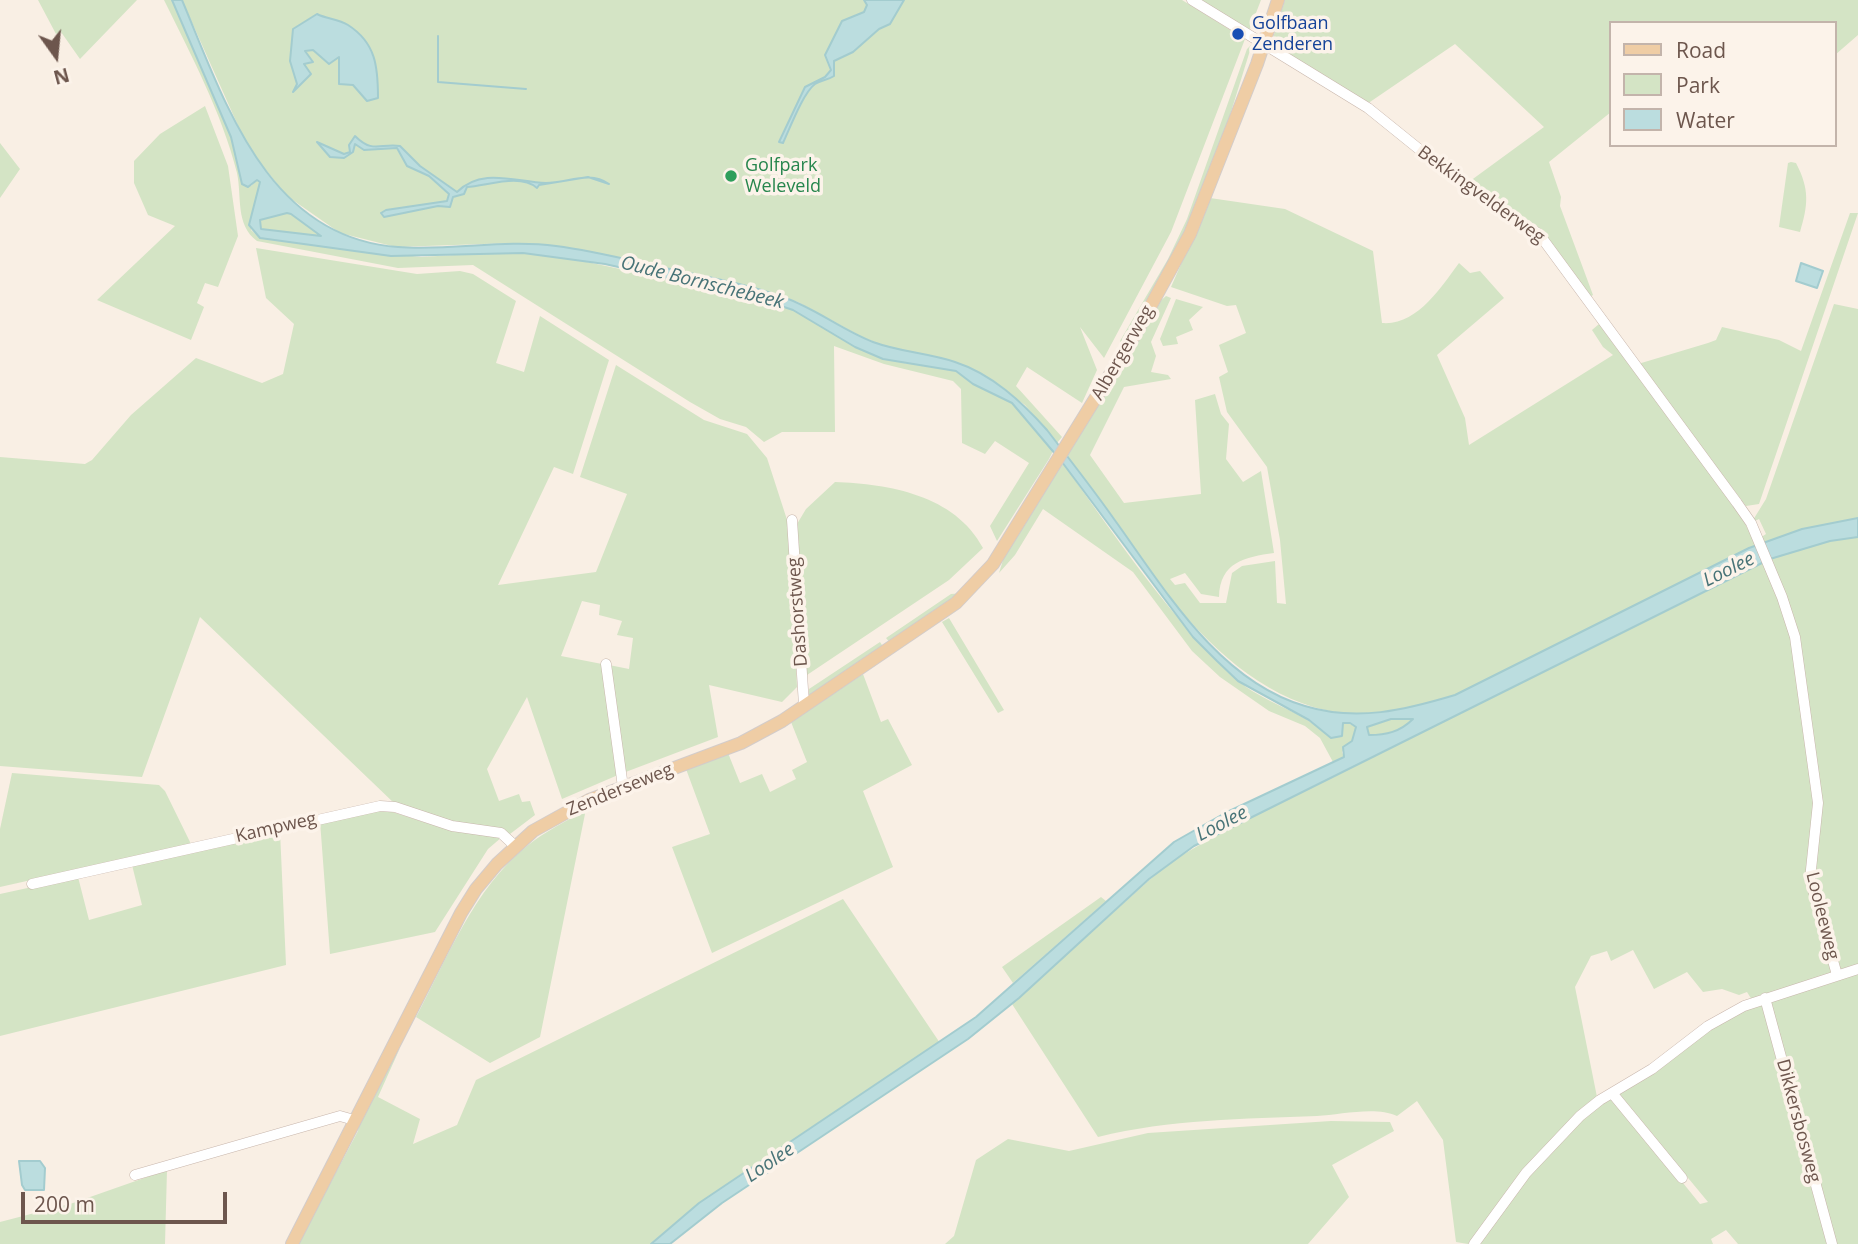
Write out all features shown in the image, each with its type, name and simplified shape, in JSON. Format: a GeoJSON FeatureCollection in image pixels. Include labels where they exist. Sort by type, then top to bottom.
{"type":"FeatureCollection","features":[{"type":"Feature","properties":{"kind":"main road","name":"Albergerweg"},"geometry":{"type":"LineString","coordinates":[[973,587],[1009,543],[1066,450],[1190,234],[1277,0]]}},
{"type":"Feature","properties":{"kind":"main road","name":"Zenderseweg"},"geometry":{"type":"LineString","coordinates":[[292,1244],[466,905],[476,889],[515,846],[558,815],[623,787],[741,743],[804,705],[956,603],[973,587]]}},
{"type":"Feature","properties":{"kind":"street","name":"Bekkingvelderweg"},"geometry":{"type":"LineString","coordinates":[[1192,0],[1368,108],[1461,183],[1539,234],[1738,503],[1769,566]]}},
{"type":"Feature","properties":{"kind":"street","name":"Dashorstweg"},"geometry":{"type":"LineString","coordinates":[[792,520],[804,705]]}},
{"type":"Feature","properties":{"kind":"street","name":"Looleeweg"},"geometry":{"type":"LineString","coordinates":[[1474,1244],[1526,1173],[1580,1116],[1652,1069],[1708,1026],[1765,999],[1837,975],[1810,878],[1818,803],[1795,637],[1790,616],[1769,566]]}},
{"type":"Feature","properties":{"kind":"street"},"geometry":{"type":"LineString","coordinates":[[606,664],[623,787]]}},
{"type":"Feature","properties":{"kind":"street","name":"Kampweg"},"geometry":{"type":"LineString","coordinates":[[32,884],[380,806],[395,807],[452,826],[501,833],[515,846]]}},
{"type":"Feature","properties":{"kind":"street"},"geometry":{"type":"LineString","coordinates":[[1837,975],[1858,969]]}},
{"type":"Feature","properties":{"kind":"street","name":"Dikkersbosweg"},"geometry":{"type":"LineString","coordinates":[[1765,999],[1832,1244]]}},
{"type":"Feature","properties":{"kind":"street"},"geometry":{"type":"LineString","coordinates":[[1612,1093],[1682,1178]]}},
{"type":"Feature","properties":{"kind":"street"},"geometry":{"type":"LineString","coordinates":[[135,1175],[340,1116],[354,1120]]}},
{"type":"Feature","properties":{"kind":"green space"},"geometry":{"type":"Polygon","coordinates":[[[38,0],[137,0],[80,59],[61,32],[56,34],[38,0]]]}},
{"type":"Feature","properties":{"kind":"green space"},"geometry":{"type":"Polygon","coordinates":[[[164,0],[172,0],[215,90],[234,139],[242,184],[251,186],[257,180],[260,181],[251,230],[260,238],[421,257],[505,252],[550,254],[760,299],[793,310],[855,347],[904,363],[957,371],[973,384],[1012,403],[1053,451],[1049,459],[997,541],[990,526],[1029,463],[995,441],[985,454],[962,443],[961,389],[953,381],[884,364],[834,346],[835,432],[782,432],[764,442],[746,427],[720,419],[690,402],[473,265],[398,268],[257,241],[242,219],[237,173],[223,128],[164,0]]]}},
{"type":"Feature","properties":{"kind":"green space","name":"Golfpark Weleveld"},"geometry":{"type":"Polygon","coordinates":[[[182,0],[1182,0],[1245,39],[1171,232],[1104,358],[1080,327],[1097,370],[1082,403],[1027,367],[1016,386],[1062,437],[1057,443],[1025,405],[981,374],[890,348],[862,337],[798,302],[750,287],[557,246],[512,243],[396,247],[340,233],[287,196],[248,148],[182,0]]]}},
{"type":"Feature","properties":{"kind":"green space"},"geometry":{"type":"Polygon","coordinates":[[[1196,0],[1261,0],[1249,31],[1196,0]]]}},
{"type":"Feature","properties":{"kind":"green space"},"geometry":{"type":"Polygon","coordinates":[[[1285,0],[1858,0],[1858,35],[1837,53],[1837,21],[1610,21],[1610,113],[1549,162],[1561,197],[1560,206],[1593,295],[1588,298],[1546,237],[1466,184],[1544,127],[1455,44],[1367,104],[1271,44],[1285,0]]]}},
{"type":"Feature","properties":{"kind":"green space"},"geometry":{"type":"Polygon","coordinates":[[[1252,44],[1226,128],[1187,235],[1120,352],[1120,341],[1168,259],[1187,219],[1247,49],[1252,44]]]}},
{"type":"Feature","properties":{"kind":"green space"},"geometry":{"type":"Polygon","coordinates":[[[205,106],[228,166],[238,236],[218,287],[205,283],[197,303],[204,307],[191,340],[97,300],[175,226],[148,215],[134,183],[134,161],[160,134],[205,106]]]}},
{"type":"Feature","properties":{"kind":"green space"},"geometry":{"type":"Polygon","coordinates":[[[0,143],[20,169],[0,198],[0,143]]]}},
{"type":"Feature","properties":{"kind":"green space"},"geometry":{"type":"Polygon","coordinates":[[[1788,163],[1796,163],[1806,190],[1805,214],[1800,232],[1779,227],[1788,163]]]}},
{"type":"Feature","properties":{"kind":"green space"},"geometry":{"type":"Polygon","coordinates":[[[1210,198],[1285,209],[1373,251],[1382,323],[1395,322],[1417,312],[1459,263],[1470,273],[1480,271],[1504,298],[1437,355],[1465,418],[1469,445],[1613,355],[1603,347],[1592,330],[1599,324],[1742,517],[1756,546],[1455,695],[1394,712],[1373,714],[1321,709],[1275,691],[1232,662],[1194,625],[1158,583],[1066,455],[1157,304],[1166,296],[1171,298],[1151,342],[1156,356],[1151,372],[1168,375],[1171,379],[1124,387],[1090,455],[1124,503],[1201,494],[1195,400],[1215,394],[1221,414],[1229,424],[1226,459],[1243,482],[1261,471],[1274,553],[1236,563],[1224,576],[1219,597],[1201,594],[1185,573],[1170,579],[1175,585],[1185,583],[1200,603],[1226,603],[1232,573],[1242,566],[1275,561],[1277,603],[1286,604],[1280,540],[1267,467],[1227,412],[1219,377],[1228,372],[1219,345],[1246,333],[1236,305],[1227,306],[1171,287],[1210,198]]]}},
{"type":"Feature","properties":{"kind":"green space"},"geometry":{"type":"Polygon","coordinates":[[[287,213],[322,236],[261,229],[260,220],[287,213]]]}},
{"type":"Feature","properties":{"kind":"green space"},"geometry":{"type":"Polygon","coordinates":[[[1850,213],[1858,213],[1759,504],[1746,506],[1638,364],[1716,340],[1722,327],[1779,340],[1801,351],[1850,213]]]}},
{"type":"Feature","properties":{"kind":"green space"},"geometry":{"type":"Polygon","coordinates":[[[256,248],[417,274],[460,271],[473,274],[516,301],[496,363],[524,372],[540,316],[609,360],[573,474],[554,467],[498,585],[596,572],[627,494],[580,477],[616,365],[704,420],[747,434],[767,458],[790,529],[797,687],[782,702],[709,685],[718,737],[623,773],[609,665],[629,669],[633,638],[617,635],[622,621],[599,615],[600,605],[582,601],[561,656],[602,664],[618,775],[562,799],[527,697],[487,769],[499,801],[519,794],[522,802],[530,801],[535,815],[510,834],[496,828],[455,824],[395,804],[200,617],[142,777],[0,766],[0,457],[85,464],[92,460],[131,415],[196,358],[262,383],[283,374],[294,324],[266,298],[256,248]]]}},
{"type":"Feature","properties":{"kind":"green space"},"geometry":{"type":"Polygon","coordinates":[[[1176,299],[1203,307],[1189,320],[1193,330],[1176,337],[1178,344],[1163,346],[1160,339],[1176,299]]]}},
{"type":"Feature","properties":{"kind":"green space"},"geometry":{"type":"Polygon","coordinates":[[[1834,304],[1858,309],[1858,518],[1802,529],[1763,543],[1760,538],[1766,534],[1759,519],[1753,520],[1766,499],[1834,304]]]}},
{"type":"Feature","properties":{"kind":"green space"},"geometry":{"type":"Polygon","coordinates":[[[1062,462],[1165,602],[1211,655],[1236,679],[1258,694],[1306,719],[1327,735],[1346,722],[1356,727],[1352,741],[1342,752],[1344,757],[1333,762],[1320,738],[1305,726],[1269,711],[1220,677],[1192,651],[1133,572],[1043,509],[1015,555],[999,573],[1004,557],[1062,462]]]}},
{"type":"Feature","properties":{"kind":"green space"},"geometry":{"type":"Polygon","coordinates":[[[835,482],[898,490],[938,504],[971,530],[983,548],[949,580],[807,675],[797,524],[806,509],[835,482]]]}},
{"type":"Feature","properties":{"kind":"green space"},"geometry":{"type":"Polygon","coordinates":[[[1858,537],[1858,966],[1842,971],[1838,968],[1813,882],[1821,800],[1808,694],[1793,614],[1770,559],[1830,541],[1858,537]]]}},
{"type":"Feature","properties":{"kind":"green space"},"geometry":{"type":"Polygon","coordinates":[[[1764,562],[1790,628],[1814,810],[1805,878],[1831,973],[1752,1000],[1747,992],[1739,995],[1722,989],[1703,992],[1687,972],[1654,989],[1633,950],[1611,961],[1607,951],[1591,956],[1575,987],[1597,1097],[1468,1244],[1456,1242],[1443,1140],[1417,1101],[1397,1116],[1368,1111],[1207,1121],[1098,1137],[1012,1004],[1167,864],[1237,823],[1764,562]]]}},
{"type":"Feature","properties":{"kind":"green space"},"geometry":{"type":"Polygon","coordinates":[[[965,593],[891,644],[886,638],[951,594],[965,593]]]}},
{"type":"Feature","properties":{"kind":"green space"},"geometry":{"type":"Polygon","coordinates":[[[949,618],[1004,710],[998,713],[942,622],[949,618]]]}},
{"type":"Feature","properties":{"kind":"green space"},"geometry":{"type":"Polygon","coordinates":[[[880,642],[884,648],[809,697],[809,689],[880,642]]]}},
{"type":"Feature","properties":{"kind":"green space"},"geometry":{"type":"Polygon","coordinates":[[[863,674],[881,722],[888,719],[912,765],[863,791],[893,867],[712,953],[672,847],[710,834],[686,769],[728,753],[740,783],[762,774],[770,792],[796,779],[792,770],[807,762],[791,722],[863,674]]]}},
{"type":"Feature","properties":{"kind":"green space"},"geometry":{"type":"Polygon","coordinates":[[[1391,719],[1414,719],[1393,732],[1369,735],[1366,727],[1391,719]]]}},
{"type":"Feature","properties":{"kind":"green space"},"geometry":{"type":"Polygon","coordinates":[[[12,773],[159,785],[165,791],[191,844],[0,887],[0,829],[12,773]]]}},
{"type":"Feature","properties":{"kind":"green space"},"geometry":{"type":"Polygon","coordinates":[[[380,808],[455,832],[494,833],[502,837],[488,849],[435,932],[330,954],[320,821],[380,808]]]}},
{"type":"Feature","properties":{"kind":"green space"},"geometry":{"type":"Polygon","coordinates":[[[586,809],[540,1037],[490,1063],[416,1017],[463,925],[492,882],[508,863],[534,841],[586,809]]]}},
{"type":"Feature","properties":{"kind":"green space"},"geometry":{"type":"Polygon","coordinates":[[[280,831],[286,965],[0,1036],[0,894],[78,877],[89,920],[142,905],[132,865],[280,831]]]}},
{"type":"Feature","properties":{"kind":"green space"},"geometry":{"type":"Polygon","coordinates":[[[1101,897],[1106,901],[1013,983],[1002,967],[1101,897]]]}},
{"type":"Feature","properties":{"kind":"green space"},"geometry":{"type":"Polygon","coordinates":[[[843,899],[940,1043],[699,1203],[651,1244],[298,1244],[358,1131],[360,1117],[400,1048],[378,1097],[420,1119],[413,1144],[457,1125],[476,1080],[843,899]]]}},
{"type":"Feature","properties":{"kind":"green space"},"geometry":{"type":"Polygon","coordinates":[[[1858,974],[1858,1244],[1834,1244],[1771,1001],[1858,974]]]}},
{"type":"Feature","properties":{"kind":"green space"},"geometry":{"type":"Polygon","coordinates":[[[1756,1003],[1762,1004],[1827,1244],[1738,1244],[1726,1230],[1711,1239],[1713,1244],[1477,1244],[1554,1143],[1611,1094],[1700,1204],[1708,1202],[1616,1091],[1705,1029],[1756,1003]]]}},
{"type":"Feature","properties":{"kind":"green space"},"geometry":{"type":"Polygon","coordinates":[[[1331,1121],[1390,1122],[1394,1131],[1332,1165],[1349,1197],[1308,1244],[945,1244],[954,1236],[976,1160],[1008,1139],[1069,1151],[1148,1133],[1331,1121]]]}},
{"type":"Feature","properties":{"kind":"green space"},"geometry":{"type":"Polygon","coordinates":[[[167,1170],[165,1244],[0,1244],[0,1222],[73,1203],[167,1170]]]}},
{"type":"Feature","properties":{"kind":"water"},"geometry":{"type":"Polygon","coordinates":[[[172,0],[182,0],[215,80],[257,158],[283,192],[315,219],[353,238],[398,247],[517,244],[556,246],[727,281],[795,302],[873,342],[969,367],[994,381],[1017,399],[1047,430],[1173,602],[1220,654],[1245,676],[1274,694],[1324,711],[1362,714],[1381,712],[1455,695],[1749,548],[1802,529],[1858,518],[1858,537],[1830,541],[1770,559],[1194,846],[1149,879],[1019,998],[968,1039],[722,1203],[670,1244],[651,1244],[699,1203],[976,1017],[1174,842],[1225,813],[1344,757],[1343,747],[1352,741],[1356,727],[1343,723],[1342,736],[1331,738],[1309,720],[1238,681],[1193,637],[1062,462],[1012,403],[973,384],[956,371],[883,359],[855,347],[793,310],[760,299],[605,264],[523,253],[391,256],[260,238],[249,225],[260,182],[257,180],[248,187],[242,184],[231,137],[172,0]],[[291,214],[260,220],[261,229],[321,236],[291,214]],[[1391,719],[1367,727],[1369,735],[1392,732],[1413,719],[1391,719]]]}},
{"type":"Feature","properties":{"kind":"water"},"geometry":{"type":"Polygon","coordinates":[[[864,0],[904,0],[890,24],[879,29],[853,52],[834,61],[834,76],[810,89],[783,143],[779,142],[805,87],[825,77],[831,70],[825,55],[842,21],[864,12],[867,5],[864,0]]]}},
{"type":"Feature","properties":{"kind":"water"},"geometry":{"type":"Polygon","coordinates":[[[317,14],[348,25],[370,48],[376,66],[378,98],[367,101],[353,85],[339,84],[339,57],[329,64],[313,50],[305,51],[313,62],[304,64],[311,74],[293,92],[297,84],[290,61],[293,29],[317,14]]]}},
{"type":"Feature","properties":{"kind":"water"},"geometry":{"type":"Polygon","coordinates":[[[355,136],[367,145],[400,146],[420,166],[457,192],[467,184],[488,178],[546,183],[583,178],[539,185],[537,188],[522,181],[467,187],[464,194],[453,197],[450,207],[438,206],[384,217],[381,213],[386,210],[447,201],[449,194],[429,176],[407,166],[397,148],[364,150],[355,144],[353,152],[344,158],[330,157],[317,142],[344,154],[350,152],[349,145],[355,136]]]}},
{"type":"Feature","properties":{"kind":"water"},"geometry":{"type":"Polygon","coordinates":[[[1801,263],[1823,271],[1817,288],[1796,281],[1801,263]]]}},
{"type":"Feature","properties":{"kind":"water"},"geometry":{"type":"Polygon","coordinates":[[[19,1161],[40,1161],[45,1168],[44,1190],[25,1190],[19,1161]]]}},
{"type":"Feature","properties":{"kind":"waterway"},"geometry":{"type":"LineString","coordinates":[[438,36],[438,82],[526,89]]}},
{"type":"Feature","properties":{"kind":"place","name":"Golfbaan Zenderen"},"geometry":{"type":"Point","coordinates":[1238,34]}},
{"type":"Feature","properties":{"kind":"place","name":"Golfpark Weleveld"},"geometry":{"type":"Point","coordinates":[731,176]}},
{"type":"Feature","properties":{"kind":"water label","name":"Oude Bornschebeek"},"geometry":{"type":"Point","coordinates":[702,283]}},
{"type":"Feature","properties":{"kind":"water label","name":"Loolee"},"geometry":{"type":"Point","coordinates":[1729,570]}},
{"type":"Feature","properties":{"kind":"water label","name":"Loolee"},"geometry":{"type":"Point","coordinates":[1222,824]}},
{"type":"Feature","properties":{"kind":"water label","name":"Loolee"},"geometry":{"type":"Point","coordinates":[770,1163]}}]}
